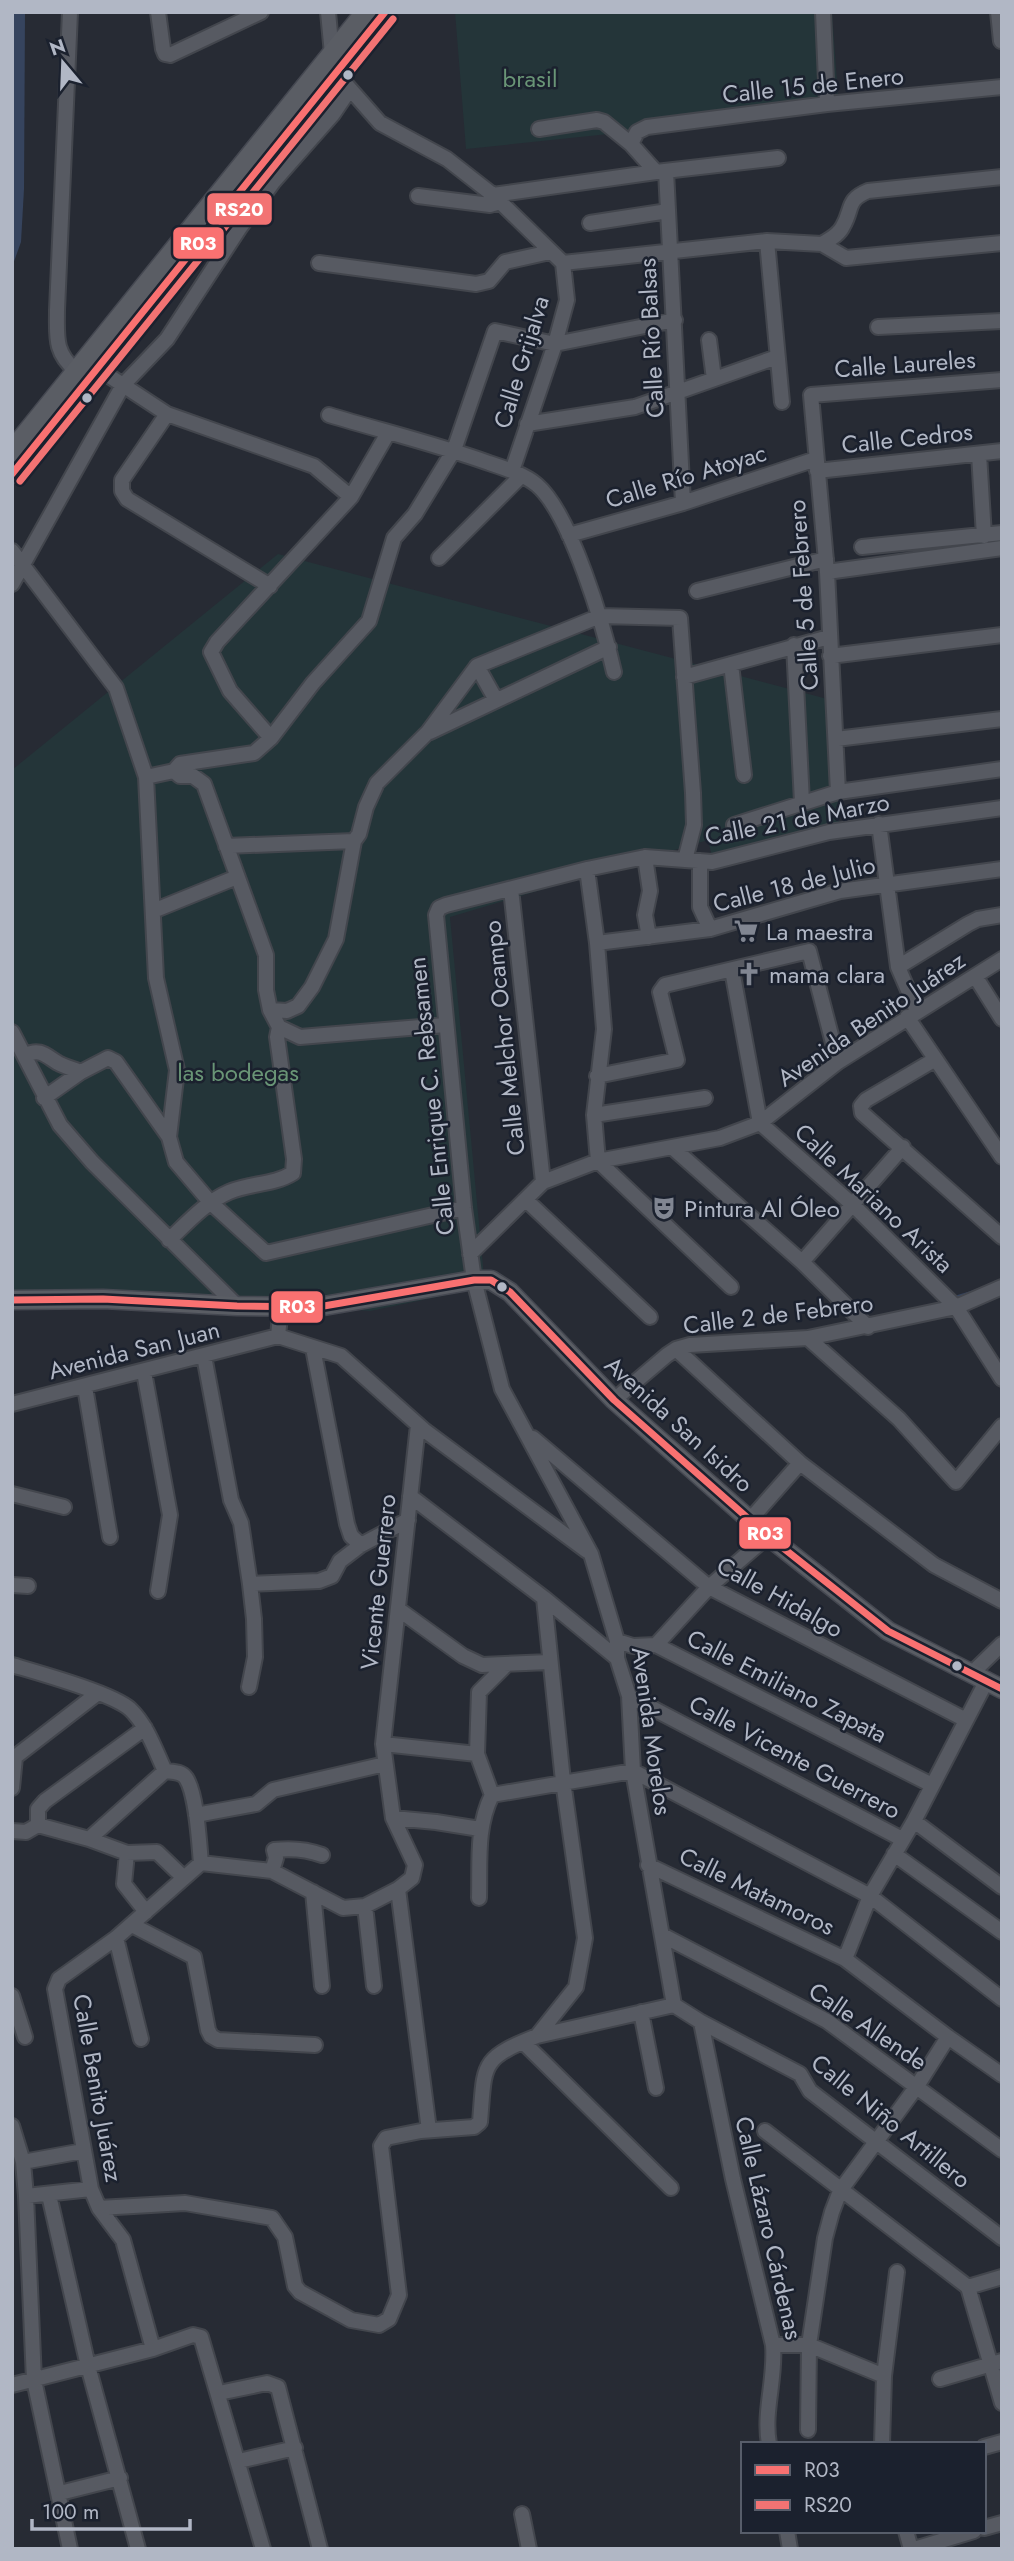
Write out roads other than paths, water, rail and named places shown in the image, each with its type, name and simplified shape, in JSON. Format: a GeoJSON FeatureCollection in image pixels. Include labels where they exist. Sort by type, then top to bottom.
{"type":"FeatureCollection","features":[{"type":"Feature","properties":{"kind":"main road"},"geometry":{"type":"LineString","coordinates":[[12,450],[365,12]]}},
{"type":"Feature","properties":{"kind":"main road"},"geometry":{"type":"LineString","coordinates":[[12,474],[385,12]]}},
{"type":"Feature","properties":{"kind":"main road"},"geometry":{"type":"LineString","coordinates":[[12,1300],[103,1299],[318,1307],[474,1280]]}},
{"type":"Feature","properties":{"kind":"main road","name":"Avenida San Isidro"},"geometry":{"type":"LineString","coordinates":[[474,1280],[491,1280],[510,1292],[614,1400],[750,1521],[888,1631],[987,1681]]}},
{"type":"Feature","properties":{"kind":"street"},"geometry":{"type":"LineString","coordinates":[[70,12],[57,344],[64,360],[76,370],[97,368],[167,414],[314,466],[351,497]]}},
{"type":"Feature","properties":{"kind":"street"},"geometry":{"type":"LineString","coordinates":[[159,12],[163,49],[165,54],[170,55],[261,12]]}},
{"type":"Feature","properties":{"kind":"street"},"geometry":{"type":"LineString","coordinates":[[328,12],[332,54]]}},
{"type":"Feature","properties":{"kind":"street"},"geometry":{"type":"LineString","coordinates":[[823,12],[827,104]]}},
{"type":"Feature","properties":{"kind":"street"},"geometry":{"type":"LineString","coordinates":[[999,12],[1001,41]]}},
{"type":"Feature","properties":{"kind":"street"},"geometry":{"type":"LineString","coordinates":[[336,73],[380,123],[447,159],[496,199],[563,263],[767,241],[822,244],[846,258],[1002,243]]}},
{"type":"Feature","properties":{"kind":"street","name":"Calle 15 de Enero"},"geometry":{"type":"LineString","coordinates":[[632,141],[636,132],[647,127],[827,104],[1002,87]]}},
{"type":"Feature","properties":{"kind":"street"},"geometry":{"type":"LineString","coordinates":[[12,584],[123,385],[167,339],[274,181],[333,114],[350,89]]}},
{"type":"Feature","properties":{"kind":"street"},"geometry":{"type":"LineString","coordinates":[[539,129],[604,122],[632,141],[661,172]]}},
{"type":"Feature","properties":{"kind":"street"},"geometry":{"type":"LineString","coordinates":[[418,195],[477,204],[661,172],[778,158]]}},
{"type":"Feature","properties":{"kind":"street"},"geometry":{"type":"LineString","coordinates":[[260,167],[274,181]]}},
{"type":"Feature","properties":{"kind":"street","name":"Calle Río Balsas"},"geometry":{"type":"LineString","coordinates":[[661,172],[668,211],[683,503]]}},
{"type":"Feature","properties":{"kind":"street"},"geometry":{"type":"LineString","coordinates":[[822,244],[836,236],[844,226],[850,204],[857,195],[868,191],[1002,177]]}},
{"type":"Feature","properties":{"kind":"street"},"geometry":{"type":"LineString","coordinates":[[590,223],[668,211]]}},
{"type":"Feature","properties":{"kind":"street"},"geometry":{"type":"LineString","coordinates":[[218,218],[243,224]]}},
{"type":"Feature","properties":{"kind":"street"},"geometry":{"type":"LineString","coordinates":[[767,241],[782,402]]}},
{"type":"Feature","properties":{"kind":"street"},"geometry":{"type":"LineString","coordinates":[[319,263],[476,284],[489,281],[505,262],[550,252]]}},
{"type":"Feature","properties":{"kind":"street","name":"Calle Grijalva"},"geometry":{"type":"LineString","coordinates":[[516,473],[527,424],[567,300],[563,263]]}},
{"type":"Feature","properties":{"kind":"street"},"geometry":{"type":"LineString","coordinates":[[146,777],[174,771],[180,764],[254,754],[271,738],[313,683],[369,621],[394,538],[415,514],[454,450],[495,331],[555,344],[675,320]]}},
{"type":"Feature","properties":{"kind":"street"},"geometry":{"type":"LineString","coordinates":[[878,327],[1002,321]]}},
{"type":"Feature","properties":{"kind":"street"},"geometry":{"type":"LineString","coordinates":[[709,340],[714,379]]}},
{"type":"Feature","properties":{"kind":"street"},"geometry":{"type":"LineString","coordinates":[[527,424],[635,407],[777,357]]}},
{"type":"Feature","properties":{"kind":"street","name":"Calle Laureles"},"geometry":{"type":"LineString","coordinates":[[811,394],[1002,380]]}},
{"type":"Feature","properties":{"kind":"street","name":"Calle 5 de Febrero"},"geometry":{"type":"LineString","coordinates":[[811,394],[826,566],[838,792]]}},
{"type":"Feature","properties":{"kind":"street"},"geometry":{"type":"LineString","coordinates":[[167,414],[122,480],[122,491],[127,499],[270,586]]}},
{"type":"Feature","properties":{"kind":"street"},"geometry":{"type":"LineString","coordinates":[[329,415],[454,450],[535,483],[550,498],[569,536],[600,616],[614,671]]}},
{"type":"Feature","properties":{"kind":"street"},"geometry":{"type":"LineString","coordinates":[[271,738],[230,691],[211,652],[351,497],[388,433]]}},
{"type":"Feature","properties":{"kind":"street","name":"Calle Cedros"},"geometry":{"type":"LineString","coordinates":[[817,465],[1002,451]]}},
{"type":"Feature","properties":{"kind":"street"},"geometry":{"type":"LineString","coordinates":[[979,454],[984,536]]}},
{"type":"Feature","properties":{"kind":"street","name":"Calle Río Atoyac"},"geometry":{"type":"LineString","coordinates":[[569,536],[817,465]]}},
{"type":"Feature","properties":{"kind":"street"},"geometry":{"type":"LineString","coordinates":[[439,558],[516,473]]}},
{"type":"Feature","properties":{"kind":"street"},"geometry":{"type":"LineString","coordinates":[[862,547],[1002,533]]}},
{"type":"Feature","properties":{"kind":"street"},"geometry":{"type":"LineString","coordinates":[[697,591],[826,566],[1002,548]]}},
{"type":"Feature","properties":{"kind":"street"},"geometry":{"type":"LineString","coordinates":[[12,551],[116,688],[146,777],[156,978],[177,1070],[169,1137]]}},
{"type":"Feature","properties":{"kind":"street"},"geometry":{"type":"LineString","coordinates":[[270,1010],[287,1011],[298,1006],[312,987],[336,939],[354,841],[377,783],[428,732],[477,666],[600,616]]}},
{"type":"Feature","properties":{"kind":"street","name":"Calle 21 de Marzo"},"geometry":{"type":"LineString","coordinates":[[600,616],[680,618],[694,825],[685,860]]}},
{"type":"Feature","properties":{"kind":"street"},"geometry":{"type":"LineString","coordinates":[[830,656],[1002,635]]}},
{"type":"Feature","properties":{"kind":"street"},"geometry":{"type":"LineString","coordinates":[[684,677],[829,637]]}},
{"type":"Feature","properties":{"kind":"street"},"geometry":{"type":"LineString","coordinates":[[794,645],[802,802]]}},
{"type":"Feature","properties":{"kind":"street"},"geometry":{"type":"LineString","coordinates":[[428,732],[609,647]]}},
{"type":"Feature","properties":{"kind":"street"},"geometry":{"type":"LineString","coordinates":[[731,664],[744,775]]}},
{"type":"Feature","properties":{"kind":"street"},"geometry":{"type":"LineString","coordinates":[[477,666],[496,700]]}},
{"type":"Feature","properties":{"kind":"street"},"geometry":{"type":"LineString","coordinates":[[836,739],[1002,719]]}},
{"type":"Feature","properties":{"kind":"street"},"geometry":{"type":"LineString","coordinates":[[734,825],[838,792],[1002,769]]}},
{"type":"Feature","properties":{"kind":"street"},"geometry":{"type":"LineString","coordinates":[[174,771],[180,776],[193,776],[204,784],[266,955],[266,989],[270,1010],[279,1027],[300,1037],[445,1025]]}},
{"type":"Feature","properties":{"kind":"street","name":"Calle 21 de Marzo"},"geometry":{"type":"LineString","coordinates":[[439,908],[587,869],[645,857],[712,863],[829,832],[1002,808]]}},
{"type":"Feature","properties":{"kind":"street"},"geometry":{"type":"LineString","coordinates":[[879,824],[898,967],[912,1014],[934,1060],[1002,1157]]}},
{"type":"Feature","properties":{"kind":"street"},"geometry":{"type":"LineString","coordinates":[[226,846],[354,841]]}},
{"type":"Feature","properties":{"kind":"street"},"geometry":{"type":"LineString","coordinates":[[645,857],[650,891],[645,915],[649,937]]}},
{"type":"Feature","properties":{"kind":"street"},"geometry":{"type":"LineString","coordinates":[[701,861],[700,907],[710,929]]}},
{"type":"Feature","properties":{"kind":"street"},"geometry":{"type":"LineString","coordinates":[[587,869],[597,943],[604,1029],[594,1115],[598,1161],[731,1287]]}},
{"type":"Feature","properties":{"kind":"street","name":"Calle 18 de Julio"},"geometry":{"type":"LineString","coordinates":[[597,943],[710,929],[841,891],[1002,869]]}},
{"type":"Feature","properties":{"kind":"street"},"geometry":{"type":"LineString","coordinates":[[153,911],[237,877]]}},
{"type":"Feature","properties":{"kind":"street","name":"Calle Melchor Ocampo"},"geometry":{"type":"LineString","coordinates":[[510,889],[543,1182]]}},
{"type":"Feature","properties":{"kind":"street","name":"Calle Enrique C. Rebsamen"},"geometry":{"type":"LineString","coordinates":[[439,908],[436,915],[445,1025],[474,1280]]}},
{"type":"Feature","properties":{"kind":"street"},"geometry":{"type":"LineString","coordinates":[[898,967],[968,924],[978,919],[1002,915]]}},
{"type":"Feature","properties":{"kind":"street"},"geometry":{"type":"LineString","coordinates":[[597,1076],[677,1060],[660,992],[662,988],[809,951],[838,1062]]}},
{"type":"Feature","properties":{"kind":"street","name":"Avenida Benito Juárez"},"geometry":{"type":"LineString","coordinates":[[470,1254],[543,1182],[598,1161],[720,1138],[760,1123],[838,1062],[1002,959]]}},
{"type":"Feature","properties":{"kind":"street"},"geometry":{"type":"LineString","coordinates":[[732,970],[760,1123]]}},
{"type":"Feature","properties":{"kind":"street"},"geometry":{"type":"LineString","coordinates":[[975,976],[1002,1019]]}},
{"type":"Feature","properties":{"kind":"street"},"geometry":{"type":"LineString","coordinates":[[169,1240],[210,1202],[231,1191],[281,1180],[293,1173],[294,1159],[277,1037],[279,1027]]}},
{"type":"Feature","properties":{"kind":"street"},"geometry":{"type":"LineString","coordinates":[[12,1032],[60,1125],[92,1162],[237,1306]]}},
{"type":"Feature","properties":{"kind":"street"},"geometry":{"type":"LineString","coordinates":[[25,1055],[34,1051],[42,1052],[61,1065],[82,1072]]}},
{"type":"Feature","properties":{"kind":"street"},"geometry":{"type":"LineString","coordinates":[[44,1098],[108,1058],[116,1062],[169,1137],[176,1162],[210,1202],[267,1253],[464,1208]]}},
{"type":"Feature","properties":{"kind":"street"},"geometry":{"type":"LineString","coordinates":[[934,1060],[866,1100],[861,1106],[867,1118],[1002,1237]]}},
{"type":"Feature","properties":{"kind":"street"},"geometry":{"type":"LineString","coordinates":[[594,1115],[705,1098]]}},
{"type":"Feature","properties":{"kind":"street","name":"Calle Mariano Arista"},"geometry":{"type":"LineString","coordinates":[[760,1123],[853,1205],[956,1307],[1002,1379]]}},
{"type":"Feature","properties":{"kind":"street"},"geometry":{"type":"LineString","coordinates":[[802,1262],[903,1147]]}},
{"type":"Feature","properties":{"kind":"street"},"geometry":{"type":"LineString","coordinates":[[673,1148],[802,1262],[868,1327]]}},
{"type":"Feature","properties":{"kind":"street"},"geometry":{"type":"LineString","coordinates":[[526,1200],[650,1317]]}},
{"type":"Feature","properties":{"kind":"street","name":"Avenida Morelos"},"geometry":{"type":"LineString","coordinates":[[474,1280],[502,1388],[591,1554],[617,1641],[617,1658],[629,1696],[633,1771],[674,2005]]}},
{"type":"Feature","properties":{"kind":"street","name":"Calle 2 de Febrero"},"geometry":{"type":"LineString","coordinates":[[614,1400],[676,1349],[690,1345],[808,1338],[868,1327],[956,1307],[1002,1287]]}},
{"type":"Feature","properties":{"kind":"street"},"geometry":{"type":"LineString","coordinates":[[281,1306],[278,1336],[341,1356],[418,1425],[591,1554]]}},
{"type":"Feature","properties":{"kind":"street","name":"Avenida San Juan"},"geometry":{"type":"LineString","coordinates":[[12,1404],[278,1336]]}},
{"type":"Feature","properties":{"kind":"street"},"geometry":{"type":"LineString","coordinates":[[808,1338],[899,1419],[956,1482],[1002,1426]]}},
{"type":"Feature","properties":{"kind":"street"},"geometry":{"type":"LineString","coordinates":[[313,1348],[347,1524],[351,1536],[360,1545]]}},
{"type":"Feature","properties":{"kind":"street"},"geometry":{"type":"LineString","coordinates":[[676,1349],[800,1464],[933,1564],[1002,1601]]}},
{"type":"Feature","properties":{"kind":"street"},"geometry":{"type":"LineString","coordinates":[[204,1356],[231,1500],[241,1523],[250,1584],[255,1657],[248,1687]]}},
{"type":"Feature","properties":{"kind":"street"},"geometry":{"type":"LineString","coordinates":[[144,1372],[170,1515],[158,1591]]}},
{"type":"Feature","properties":{"kind":"street"},"geometry":{"type":"LineString","coordinates":[[85,1387],[110,1537]]}},
{"type":"Feature","properties":{"kind":"street","name":"Vicente Guerrero"},"geometry":{"type":"LineString","coordinates":[[398,1889],[412,1878],[415,1865],[393,1818],[383,1744],[418,1425]]}},
{"type":"Feature","properties":{"kind":"street","name":"Calle Hidalgo"},"geometry":{"type":"LineString","coordinates":[[526,1432],[709,1587],[965,1720]]}},
{"type":"Feature","properties":{"kind":"street"},"geometry":{"type":"LineString","coordinates":[[750,1521],[800,1464]]}},
{"type":"Feature","properties":{"kind":"street"},"geometry":{"type":"LineString","coordinates":[[12,1494],[64,1507]]}},
{"type":"Feature","properties":{"kind":"street"},"geometry":{"type":"LineString","coordinates":[[410,1496],[544,1598],[617,1658]]}},
{"type":"Feature","properties":{"kind":"street"},"geometry":{"type":"LineString","coordinates":[[250,1584],[319,1581],[332,1576],[340,1560],[360,1545],[408,1520]]}},
{"type":"Feature","properties":{"kind":"street"},"geometry":{"type":"LineString","coordinates":[[656,1645],[709,1587],[768,1536]]}},
{"type":"Feature","properties":{"kind":"street"},"geometry":{"type":"LineString","coordinates":[[12,1585],[28,1586]]}},
{"type":"Feature","properties":{"kind":"street"},"geometry":{"type":"LineString","coordinates":[[537,2036],[576,1987],[585,1938],[563,1781],[544,1598]]}},
{"type":"Feature","properties":{"kind":"street"},"geometry":{"type":"LineString","coordinates":[[398,1609],[463,1656],[482,1665],[549,1662]]}},
{"type":"Feature","properties":{"kind":"street","name":"Calle Emiliano Zapata"},"geometry":{"type":"LineString","coordinates":[[617,1641],[633,1646],[656,1645],[932,1785]]}},
{"type":"Feature","properties":{"kind":"street"},"geometry":{"type":"LineString","coordinates":[[845,1959],[870,1896],[914,1821],[987,1681],[1002,1644]]}},
{"type":"Feature","properties":{"kind":"street"},"geometry":{"type":"LineString","coordinates":[[12,1665],[98,1693],[129,1708],[145,1728],[165,1771]]}},
{"type":"Feature","properties":{"kind":"street"},"geometry":{"type":"LineString","coordinates":[[479,1898],[480,1829],[485,1808],[492,1795],[477,1754],[479,1692],[506,1665]]}},
{"type":"Feature","properties":{"kind":"street"},"geometry":{"type":"LineString","coordinates":[[12,1788],[15,1756],[98,1693]]}},
{"type":"Feature","properties":{"kind":"street","name":"Calle Vicente Guerrero"},"geometry":{"type":"LineString","coordinates":[[629,1696],[902,1839]]}},
{"type":"Feature","properties":{"kind":"street"},"geometry":{"type":"LineString","coordinates":[[37,1825],[38,1809],[45,1801],[145,1728]]}},
{"type":"Feature","properties":{"kind":"street"},"geometry":{"type":"LineString","coordinates":[[383,1744],[477,1754]]}},
{"type":"Feature","properties":{"kind":"street"},"geometry":{"type":"LineString","coordinates":[[196,1815],[256,1804],[273,1790],[385,1764]]}},
{"type":"Feature","properties":{"kind":"street"},"geometry":{"type":"LineString","coordinates":[[89,1839],[165,1771],[180,1773],[187,1779],[196,1815],[201,1863],[272,1871],[343,1908],[365,1906],[398,1889],[429,2130]]}},
{"type":"Feature","properties":{"kind":"street"},"geometry":{"type":"LineString","coordinates":[[492,1795],[633,1771],[870,1896],[1002,1999]]}},
{"type":"Feature","properties":{"kind":"street"},"geometry":{"type":"LineString","coordinates":[[393,1818],[480,1829]]}},
{"type":"Feature","properties":{"kind":"street"},"geometry":{"type":"LineString","coordinates":[[914,1821],[997,1884],[1002,1867]]}},
{"type":"Feature","properties":{"kind":"street"},"geometry":{"type":"LineString","coordinates":[[12,1831],[26,1832],[37,1825],[127,1853],[157,1852],[183,1877]]}},
{"type":"Feature","properties":{"kind":"street"},"geometry":{"type":"LineString","coordinates":[[272,1871],[276,1858],[274,1850],[311,1851],[323,1855]]}},
{"type":"Feature","properties":{"kind":"street"},"geometry":{"type":"LineString","coordinates":[[127,1853],[124,1884],[146,1912]]}},
{"type":"Feature","properties":{"kind":"street"},"geometry":{"type":"LineString","coordinates":[[894,1854],[1002,1932]]}},
{"type":"Feature","properties":{"kind":"street","name":"Calle Benito Juárez"},"geometry":{"type":"LineString","coordinates":[[153,2349],[123,2240],[99,2208],[91,2189],[55,1989],[60,1979],[132,1925],[201,1863]]}},
{"type":"Feature","properties":{"kind":"street","name":"Calle Matamoros"},"geometry":{"type":"LineString","coordinates":[[648,1865],[845,1959],[1002,2075]]}},
{"type":"Feature","properties":{"kind":"street"},"geometry":{"type":"LineString","coordinates":[[313,1892],[322,1986]]}},
{"type":"Feature","properties":{"kind":"street"},"geometry":{"type":"LineString","coordinates":[[365,1906],[374,1986]]}},
{"type":"Feature","properties":{"kind":"street"},"geometry":{"type":"LineString","coordinates":[[132,1925],[194,1957],[211,2036],[218,2040],[316,2045]]}},
{"type":"Feature","properties":{"kind":"street","name":"Calle Allende"},"geometry":{"type":"LineString","coordinates":[[662,1935],[827,2021],[1002,2150]]}},
{"type":"Feature","properties":{"kind":"street"},"geometry":{"type":"LineString","coordinates":[[116,1938],[141,2039]]}},
{"type":"Feature","properties":{"kind":"street"},"geometry":{"type":"LineString","coordinates":[[12,1996],[24,2038]]}},
{"type":"Feature","properties":{"kind":"street"},"geometry":{"type":"LineString","coordinates":[[99,2208],[185,2203],[272,2218],[285,2237],[295,2286],[300,2292],[351,2320],[379,2325],[389,2319],[399,2295],[382,2146],[386,2138],[429,2130],[474,2127],[480,2122],[485,2069],[496,2056],[523,2042],[537,2036],[674,2005]]}},
{"type":"Feature","properties":{"kind":"street","name":"Calle Niño Artillero"},"geometry":{"type":"LineString","coordinates":[[674,2005],[800,2074],[810,2091],[1002,2238]]}},
{"type":"Feature","properties":{"kind":"street"},"geometry":{"type":"LineString","coordinates":[[641,2012],[656,2088]]}},
{"type":"Feature","properties":{"kind":"street","name":"Calle Lázaro Cárdenas"},"geometry":{"type":"LineString","coordinates":[[701,2022],[733,2179],[773,2345],[775,2364],[767,2432],[769,2442]]}},
{"type":"Feature","properties":{"kind":"street"},"geometry":{"type":"LineString","coordinates":[[808,2430],[809,2345],[825,2238],[840,2191],[917,2085],[948,2037]]}},
{"type":"Feature","properties":{"kind":"street"},"geometry":{"type":"LineString","coordinates":[[523,2042],[671,2188]]}},
{"type":"Feature","properties":{"kind":"street"},"geometry":{"type":"LineString","coordinates":[[12,2126],[23,2162],[26,2196],[34,2380],[70,2549]]}},
{"type":"Feature","properties":{"kind":"street"},"geometry":{"type":"LineString","coordinates":[[765,2132],[968,2287],[997,2362],[1002,2403]]}},
{"type":"Feature","properties":{"kind":"street"},"geometry":{"type":"LineString","coordinates":[[23,2162],[83,2151]]}},
{"type":"Feature","properties":{"kind":"street"},"geometry":{"type":"LineString","coordinates":[[26,2196],[91,2189]]}},
{"type":"Feature","properties":{"kind":"street"},"geometry":{"type":"LineString","coordinates":[[49,2195],[88,2366],[138,2549]]}},
{"type":"Feature","properties":{"kind":"street"},"geometry":{"type":"LineString","coordinates":[[882,2442],[884,2376],[897,2272]]}},
{"type":"Feature","properties":{"kind":"street"},"geometry":{"type":"LineString","coordinates":[[968,2287],[1002,2277]]}},
{"type":"Feature","properties":{"kind":"street"},"geometry":{"type":"LineString","coordinates":[[12,2385],[153,2349],[192,2335],[201,2337],[263,2549]]}},
{"type":"Feature","properties":{"kind":"street"},"geometry":{"type":"LineString","coordinates":[[773,2345],[809,2345],[884,2376]]}},
{"type":"Feature","properties":{"kind":"street"},"geometry":{"type":"LineString","coordinates":[[940,2379],[997,2362]]}},
{"type":"Feature","properties":{"kind":"street"},"geometry":{"type":"LineString","coordinates":[[219,2393],[268,2384],[278,2387],[320,2549]]}},
{"type":"Feature","properties":{"kind":"street"},"geometry":{"type":"LineString","coordinates":[[239,2461],[295,2448]]}},
{"type":"Feature","properties":{"kind":"street"},"geometry":{"type":"LineString","coordinates":[[60,2493],[120,2478]]}},
{"type":"Feature","properties":{"kind":"street"},"geometry":{"type":"LineString","coordinates":[[522,2514],[529,2549]]}},
{"type":"Feature","properties":{"kind":"street"},"geometry":{"type":"LineString","coordinates":[[913,2549],[967,2533]]}},
{"type":"Feature","properties":{"kind":"water"},"geometry":{"type":"Polygon","coordinates":[[[12,12],[25,12],[24,189],[21,242],[12,267],[12,12]]]}},
{"type":"Feature","properties":{"kind":"waterway"},"geometry":{"type":"LineString","coordinates":[[954,1298],[977,1291]]}},
{"type":"Feature","properties":{"kind":"place","name":"La maestra"},"geometry":{"type":"Point","coordinates":[746,931]}},
{"type":"Feature","properties":{"kind":"place","name":"mama clara"},"geometry":{"type":"Point","coordinates":[749,974]}},
{"type":"Feature","properties":{"kind":"place","name":"Pintura Al Óleo"},"geometry":{"type":"Point","coordinates":[664,1208]}},
{"type":"Feature","properties":{"kind":"park label","name":"brasil"},"geometry":{"type":"Point","coordinates":[530,78]}},
{"type":"Feature","properties":{"kind":"park label","name":"las bodegas"},"geometry":{"type":"Point","coordinates":[238,1072]}}]}
